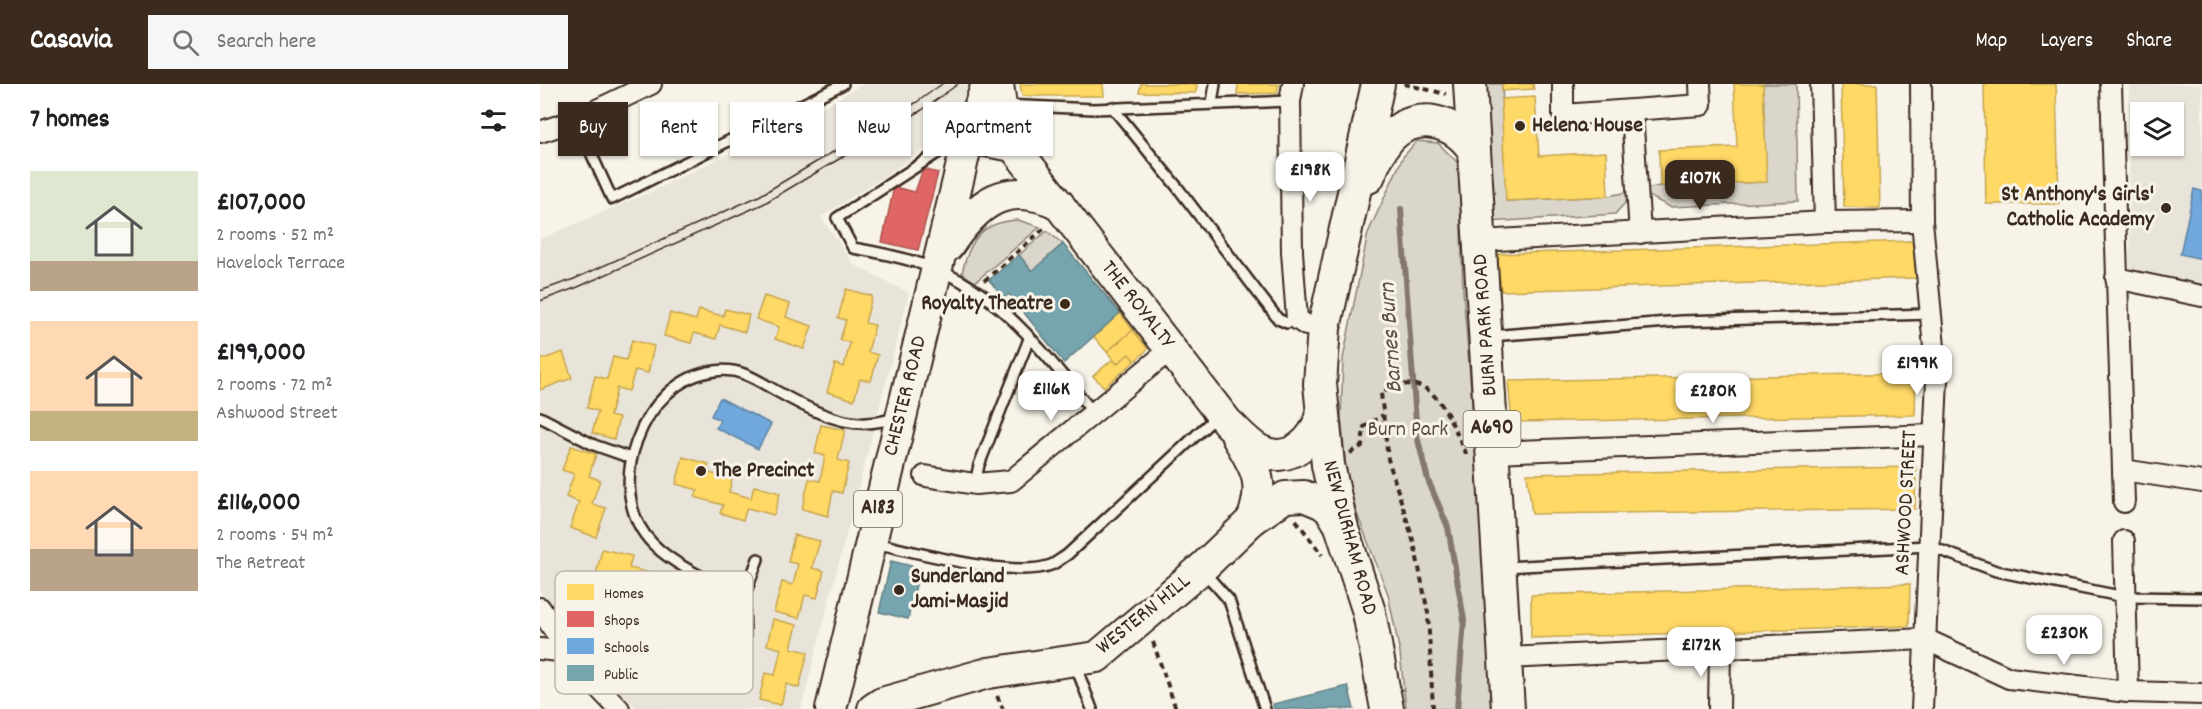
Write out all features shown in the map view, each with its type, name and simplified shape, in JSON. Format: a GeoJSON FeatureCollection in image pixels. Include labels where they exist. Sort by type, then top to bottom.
{"type":"FeatureCollection","features":[{"type":"Feature","properties":{"kind":"highway","name":"NEW DURHAM ROAD"},"geometry":{"type":"LineString","coordinates":[[1378,84],[1347,221],[1311,323],[1321,356],[1321,413],[1342,529],[1369,612],[1387,709]]}},
{"type":"Feature","properties":{"kind":"highway","name":"BURN PARK ROAD"},"geometry":{"type":"LineString","coordinates":[[1470,84],[1486,336],[1482,456],[1501,567],[1508,709]]}},
{"type":"Feature","properties":{"kind":"highway"},"geometry":{"type":"LineString","coordinates":[[1347,221],[1380,150],[1399,130],[1419,122],[1442,123],[1463,135],[1474,150]]}},
{"type":"Feature","properties":{"kind":"main road","name":"CHESTER ROAD"},"geometry":{"type":"LineString","coordinates":[[831,709],[939,264],[972,156]]}},
{"type":"Feature","properties":{"kind":"main road","name":"THE ROYALTY"},"geometry":{"type":"LineString","coordinates":[[1021,156],[1224,417],[1260,450],[1282,454],[1299,448],[1311,438],[1321,413]]}},
{"type":"Feature","properties":{"kind":"main road"},"geometry":{"type":"LineString","coordinates":[[939,264],[965,222],[983,205],[994,199],[1020,193],[1033,194],[1061,207]]}},
{"type":"Feature","properties":{"kind":"main road"},"geometry":{"type":"LineString","coordinates":[[1224,417],[1254,465],[1259,481],[1260,493],[1252,520]]}},
{"type":"Feature","properties":{"kind":"main road","name":"WESTERN HILL"},"geometry":{"type":"LineString","coordinates":[[878,706],[917,697],[988,673],[1097,657],[1201,569],[1252,520],[1285,496],[1304,496],[1323,504],[1331,511],[1342,529]]}},
{"type":"Feature","properties":{"kind":"main road"},"geometry":{"type":"LineString","coordinates":[[842,659],[852,686],[878,706]]}},
{"type":"Feature","properties":{"kind":"street"},"geometry":{"type":"LineString","coordinates":[[614,102],[651,84]]}},
{"type":"Feature","properties":{"kind":"street"},"geometry":{"type":"LineString","coordinates":[[1563,84],[1563,115],[1632,112],[1701,105],[1700,84]]}},
{"type":"Feature","properties":{"kind":"street"},"geometry":{"type":"LineString","coordinates":[[1821,84],[1825,222]]}},
{"type":"Feature","properties":{"kind":"street","name":"ASHWOOD STREET"},"geometry":{"type":"LineString","coordinates":[[1921,84],[1922,221],[1937,380],[1922,709]]}},
{"type":"Feature","properties":{"kind":"street"},"geometry":{"type":"LineString","coordinates":[[2111,84],[2124,502]]}},
{"type":"Feature","properties":{"kind":"street"},"geometry":{"type":"LineString","coordinates":[[1291,92],[1292,252],[1311,323]]}},
{"type":"Feature","properties":{"kind":"street"},"geometry":{"type":"LineString","coordinates":[[1632,112],[1640,233]]}},
{"type":"Feature","properties":{"kind":"street"},"geometry":{"type":"LineString","coordinates":[[540,132],[558,126]]}},
{"type":"Feature","properties":{"kind":"street"},"geometry":{"type":"LineString","coordinates":[[1480,241],[1825,222],[1922,221]]}},
{"type":"Feature","properties":{"kind":"street"},"geometry":{"type":"LineString","coordinates":[[2116,278],[2202,296]]}},
{"type":"Feature","properties":{"kind":"street"},"geometry":{"type":"LineString","coordinates":[[925,476],[975,484],[1011,481],[1171,349]]}},
{"type":"Feature","properties":{"kind":"street"},"geometry":{"type":"LineString","coordinates":[[1482,456],[1934,435]]}},
{"type":"Feature","properties":{"kind":"street"},"geometry":{"type":"LineString","coordinates":[[2122,470],[2202,482]]}},
{"type":"Feature","properties":{"kind":"street"},"geometry":{"type":"LineString","coordinates":[[2124,541],[2128,692]]}},
{"type":"Feature","properties":{"kind":"street"},"geometry":{"type":"LineString","coordinates":[[540,608],[555,632]]}},
{"type":"Feature","properties":{"kind":"street"},"geometry":{"type":"LineString","coordinates":[[1507,658],[1925,639],[2009,678],[2128,692],[2202,694]]}},
{"type":"Feature","properties":{"kind":"street"},"geometry":{"type":"LineString","coordinates":[[1719,647],[1719,709]]}},
{"type":"Feature","properties":{"kind":"street"},"geometry":{"type":"LineString","coordinates":[[540,649],[555,651]]}},
{"type":"Feature","properties":{"kind":"street"},"geometry":{"type":"LineString","coordinates":[[606,694],[619,709]]}},
{"type":"Feature","properties":{"kind":"lane"},"geometry":{"type":"LineString","coordinates":[[592,156],[612,199],[843,84]]}},
{"type":"Feature","properties":{"kind":"lane"},"geometry":{"type":"LineString","coordinates":[[1212,103],[1215,84]]}},
{"type":"Feature","properties":{"kind":"lane"},"geometry":{"type":"LineString","coordinates":[[1053,107],[1094,109],[1212,103],[1291,92]]}},
{"type":"Feature","properties":{"kind":"lane"},"geometry":{"type":"LineString","coordinates":[[1112,107],[1178,188],[1278,319],[1287,323],[1311,323]]}},
{"type":"Feature","properties":{"kind":"lane"},"geometry":{"type":"LineString","coordinates":[[933,156],[837,218],[853,248],[939,264],[1007,315],[1093,412]]}},
{"type":"Feature","properties":{"kind":"lane"},"geometry":{"type":"LineString","coordinates":[[1486,336],[1681,321],[1930,314]]}},
{"type":"Feature","properties":{"kind":"lane"},"geometry":{"type":"LineString","coordinates":[[975,484],[979,465],[1029,339]]}},
{"type":"Feature","properties":{"kind":"lane"},"geometry":{"type":"LineString","coordinates":[[695,571],[674,560],[652,543],[633,507],[631,458],[648,417],[663,398],[697,376],[714,370],[741,371],[779,392],[838,419],[866,424],[900,418]]}},
{"type":"Feature","properties":{"kind":"lane"},"geometry":{"type":"LineString","coordinates":[[540,417],[594,445],[631,458]]}},
{"type":"Feature","properties":{"kind":"lane"},"geometry":{"type":"LineString","coordinates":[[870,542],[971,564],[1025,569],[1052,565],[1067,555],[1224,417]]}},
{"type":"Feature","properties":{"kind":"lane"},"geometry":{"type":"LineString","coordinates":[[1501,567],[1929,546],[1996,571],[2125,597],[2202,598]]}},
{"type":"Feature","properties":{"kind":"lane"},"geometry":{"type":"LineString","coordinates":[[753,573],[758,559]]}},
{"type":"Feature","properties":{"kind":"lane"},"geometry":{"type":"LineString","coordinates":[[1201,569],[1229,600],[1265,709]]}},
{"type":"Feature","properties":{"kind":"lane"},"geometry":{"type":"LineString","coordinates":[[1075,661],[1092,709]]}},
{"type":"Feature","properties":{"kind":"path"},"geometry":{"type":"LineString","coordinates":[[975,289],[1061,207]]}},
{"type":"Feature","properties":{"kind":"path"},"geometry":{"type":"LineString","coordinates":[[1434,709],[1428,613],[1414,543],[1388,459],[1381,393],[1407,382],[1422,386],[1446,411],[1482,456]]}},
{"type":"Feature","properties":{"kind":"path"},"geometry":{"type":"LineString","coordinates":[[1345,457],[1362,446],[1364,427],[1383,415]]}},
{"type":"Feature","properties":{"kind":"path"},"geometry":{"type":"LineString","coordinates":[[1144,619],[1176,709]]}},
{"type":"Feature","properties":{"kind":"shaded area","name":"The Precinct"},"geometry":{"type":"Polygon","coordinates":[[[863,84],[967,84],[962,102],[923,102],[923,151],[821,217],[853,264],[909,293],[801,709],[638,709],[622,694],[753,694],[753,571],[555,571],[555,609],[540,590],[540,239],[648,193],[730,154],[730,156],[824,156],[824,106],[863,84]]]}},
{"type":"Feature","properties":{"kind":"shaded area","name":"St Anthony's Girls' Catholic Academy"},"geometry":{"type":"Polygon","coordinates":[[[2129,84],[2202,84],[2202,285],[2130,270],[2129,84]]]}},
{"type":"Feature","properties":{"kind":"green space"},"geometry":{"type":"Polygon","coordinates":[[[1482,84],[1502,84],[1507,201],[1608,196],[1637,191],[1615,214],[1488,222],[1482,84]]]}},
{"type":"Feature","properties":{"kind":"green space"},"geometry":{"type":"Polygon","coordinates":[[[1763,84],[1796,84],[1798,201],[1670,207],[1638,190],[1660,186],[1766,182],[1763,84]]]}},
{"type":"Feature","properties":{"kind":"green space","name":"Burn Park"},"geometry":{"type":"Polygon","coordinates":[[[1417,141],[1438,143],[1459,164],[1463,291],[1482,524],[1491,709],[1406,709],[1400,653],[1388,594],[1354,506],[1346,470],[1341,417],[1343,359],[1368,233],[1403,157],[1417,141]]]}},
{"type":"Feature","properties":{"kind":"green space"},"geometry":{"type":"Polygon","coordinates":[[[1018,220],[1040,227],[975,282],[962,273],[969,251],[979,234],[995,224],[1018,220]]]}},
{"type":"Feature","properties":{"kind":"green space"},"geometry":{"type":"Polygon","coordinates":[[[1047,231],[1063,244],[1032,271],[1019,255],[1047,231]]]}},
{"type":"Feature","properties":{"kind":"building: Homes"},"geometry":{"type":"Polygon","coordinates":[[[1020,84],[1103,84],[1104,96],[1022,96],[1020,84]]]}},
{"type":"Feature","properties":{"kind":"building: Homes"},"geometry":{"type":"Polygon","coordinates":[[[1141,84],[1197,84],[1196,93],[1139,92],[1141,84]]]}},
{"type":"Feature","properties":{"kind":"building: Homes"},"geometry":{"type":"Polygon","coordinates":[[[1238,84],[1279,84],[1277,93],[1237,94],[1238,84]]]}},
{"type":"Feature","properties":{"kind":"building: Homes"},"geometry":{"type":"Polygon","coordinates":[[[1502,84],[1533,84],[1534,89],[1502,91],[1502,84]]]}},
{"type":"Feature","properties":{"kind":"building: Homes"},"geometry":{"type":"Polygon","coordinates":[[[1734,84],[1763,84],[1767,182],[1660,186],[1659,150],[1737,147],[1734,84]]]}},
{"type":"Feature","properties":{"kind":"building: Homes"},"geometry":{"type":"Polygon","coordinates":[[[1841,84],[1877,84],[1880,208],[1844,207],[1841,84]]]}},
{"type":"Feature","properties":{"kind":"building: Homes"},"geometry":{"type":"Polygon","coordinates":[[[1984,84],[2056,84],[2059,204],[1986,204],[1984,84]]]}},
{"type":"Feature","properties":{"kind":"building: Homes","name":"Helena House"},"geometry":{"type":"Polygon","coordinates":[[[1535,97],[1539,156],[1606,152],[1608,196],[1506,201],[1501,99],[1535,97]]]}},
{"type":"Feature","properties":{"kind":"building: Homes"},"geometry":{"type":"Polygon","coordinates":[[[1912,241],[1918,278],[1501,291],[1497,254],[1912,241]]]}},
{"type":"Feature","properties":{"kind":"building: Homes"},"geometry":{"type":"Polygon","coordinates":[[[846,289],[872,296],[865,323],[875,325],[868,352],[878,355],[871,381],[860,379],[854,400],[827,392],[835,364],[844,367],[850,343],[840,340],[846,320],[838,318],[846,289]]]}},
{"type":"Feature","properties":{"kind":"building: Homes"},"geometry":{"type":"Polygon","coordinates":[[[764,296],[790,304],[786,317],[812,326],[804,349],[775,339],[779,327],[756,319],[764,296]]]}},
{"type":"Feature","properties":{"kind":"building: Homes"},"geometry":{"type":"Polygon","coordinates":[[[725,309],[749,315],[745,332],[720,325],[716,339],[694,333],[691,343],[664,336],[670,313],[696,320],[699,310],[723,316],[725,309]]]}},
{"type":"Feature","properties":{"kind":"building: Homes"},"geometry":{"type":"Polygon","coordinates":[[[1120,313],[1133,330],[1107,352],[1094,337],[1120,313]]]}},
{"type":"Feature","properties":{"kind":"building: Homes"},"geometry":{"type":"Polygon","coordinates":[[[1133,330],[1148,349],[1135,361],[1129,354],[1117,364],[1107,352],[1133,330]]]}},
{"type":"Feature","properties":{"kind":"building: Homes"},"geometry":{"type":"Polygon","coordinates":[[[632,340],[654,346],[648,373],[635,370],[629,391],[617,388],[610,416],[619,418],[614,439],[592,433],[598,411],[587,408],[595,376],[607,379],[613,357],[626,360],[632,340]]]}},
{"type":"Feature","properties":{"kind":"building: Homes"},"geometry":{"type":"Polygon","coordinates":[[[563,352],[572,378],[540,390],[540,360],[563,352]]]}},
{"type":"Feature","properties":{"kind":"building: Homes"},"geometry":{"type":"Polygon","coordinates":[[[1129,354],[1135,361],[1104,387],[1093,376],[1113,359],[1117,364],[1129,354]]]}},
{"type":"Feature","properties":{"kind":"building: Homes"},"geometry":{"type":"Polygon","coordinates":[[[1916,373],[1915,415],[1512,422],[1508,381],[1916,373]]]}},
{"type":"Feature","properties":{"kind":"building: Homes"},"geometry":{"type":"Polygon","coordinates":[[[821,425],[845,430],[838,460],[849,463],[842,493],[833,491],[828,516],[802,509],[809,479],[820,481],[825,456],[815,453],[821,425]]]}},
{"type":"Feature","properties":{"kind":"building: Homes"},"geometry":{"type":"Polygon","coordinates":[[[571,446],[596,454],[589,476],[600,480],[592,504],[606,508],[596,537],[570,528],[579,502],[566,497],[574,474],[562,470],[571,446]]]}},
{"type":"Feature","properties":{"kind":"building: Homes"},"geometry":{"type":"Polygon","coordinates":[[[683,457],[709,464],[706,472],[732,479],[729,492],[751,498],[754,486],[780,493],[774,515],[747,508],[743,520],[720,513],[723,505],[695,497],[698,490],[676,484],[683,457]]]}},
{"type":"Feature","properties":{"kind":"building: Homes"},"geometry":{"type":"Polygon","coordinates":[[[1916,467],[1915,509],[1532,514],[1527,474],[1916,467]]]}},
{"type":"Feature","properties":{"kind":"building: Homes"},"geometry":{"type":"Polygon","coordinates":[[[794,535],[820,541],[812,568],[824,571],[817,598],[805,595],[799,618],[774,612],[782,582],[793,585],[798,564],[788,562],[794,535]]]}},
{"type":"Feature","properties":{"kind":"building: Homes"},"geometry":{"type":"Polygon","coordinates":[[[602,549],[632,556],[629,568],[643,571],[597,571],[602,549]]]}},
{"type":"Feature","properties":{"kind":"building: Homes"},"geometry":{"type":"Polygon","coordinates":[[[1910,584],[1909,626],[1531,638],[1531,595],[1910,584]]]}},
{"type":"Feature","properties":{"kind":"building: Homes"},"geometry":{"type":"Polygon","coordinates":[[[773,619],[797,625],[791,648],[808,652],[799,688],[786,684],[781,705],[759,700],[765,673],[775,675],[781,649],[767,645],[773,619]]]}},
{"type":"Feature","properties":{"kind":"building: Shops"},"geometry":{"type":"Polygon","coordinates":[[[923,169],[938,173],[918,250],[882,242],[894,187],[915,192],[923,169]]]}},
{"type":"Feature","properties":{"kind":"building: Schools"},"geometry":{"type":"Polygon","coordinates":[[[2194,189],[2202,191],[2202,259],[2180,254],[2194,189]]]}},
{"type":"Feature","properties":{"kind":"building: Schools"},"geometry":{"type":"Polygon","coordinates":[[[720,398],[771,424],[758,449],[716,428],[720,420],[711,416],[720,398]]]}},
{"type":"Feature","properties":{"kind":"building: Public","name":"Royalty Theatre"},"geometry":{"type":"Polygon","coordinates":[[[1063,244],[1120,313],[1064,363],[1009,294],[1004,298],[989,280],[1019,255],[1032,271],[1063,244]]]}},
{"type":"Feature","properties":{"kind":"building: Public","name":"Sunderland Jami-Masjid"},"geometry":{"type":"Polygon","coordinates":[[[891,561],[920,568],[908,619],[879,612],[891,561]]]}},
{"type":"Feature","properties":{"kind":"building: Public"},"geometry":{"type":"Polygon","coordinates":[[[1348,686],[1354,709],[1274,709],[1273,704],[1348,686]]]}},
{"type":"Feature","properties":{"kind":"waterway","name":"Barnes Burn"},"geometry":{"type":"LineString","coordinates":[[1401,209],[1417,436],[1428,480],[1448,527],[1464,620],[1457,709]]}},
{"type":"Feature","properties":{"kind":"tram line"},"geometry":{"type":"LineString","coordinates":[[540,291],[574,279],[759,196],[917,102],[942,84]]}},
{"type":"Feature","properties":{"kind":"tram line"},"geometry":{"type":"LineString","coordinates":[[540,301],[578,287],[763,204],[922,110],[958,84]]}},
{"type":"Feature","properties":{"kind":"place","name":"Helena House"},"geometry":{"type":"Point","coordinates":[1520,126]}},
{"type":"Feature","properties":{"kind":"place","name":"St Anthony's Girls' Catholic Academy"},"geometry":{"type":"Point","coordinates":[2166,208]}},
{"type":"Feature","properties":{"kind":"place","name":"Royalty Theatre"},"geometry":{"type":"Point","coordinates":[1065,304]}},
{"type":"Feature","properties":{"kind":"place","name":"The Precinct"},"geometry":{"type":"Point","coordinates":[701,471]}},
{"type":"Feature","properties":{"kind":"place","name":"Sunderland Jami-Masjid"},"geometry":{"type":"Point","coordinates":[899,590]}}]}
